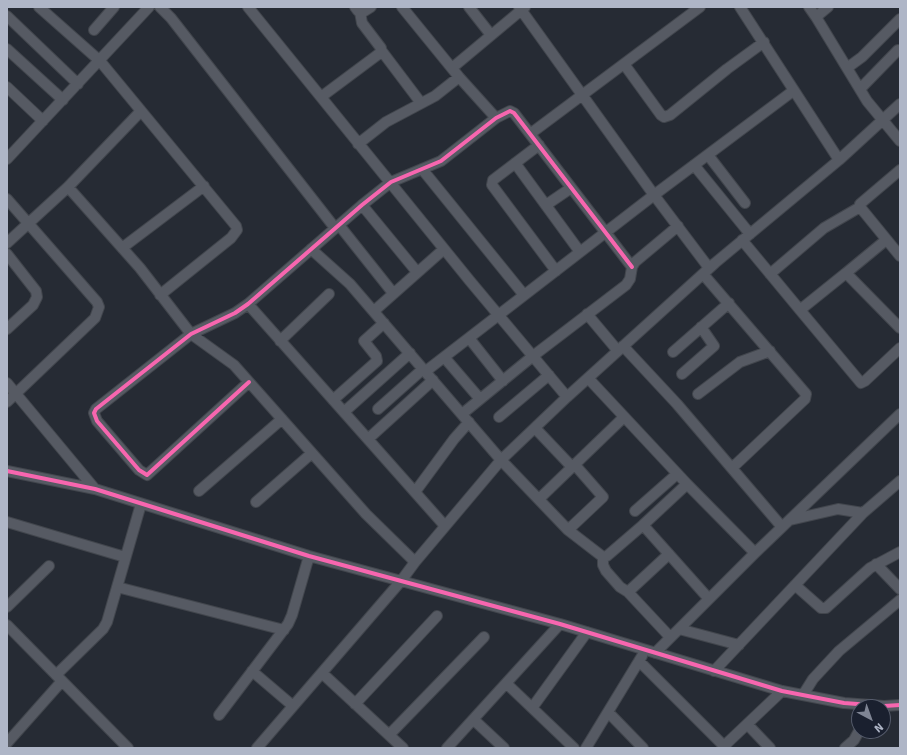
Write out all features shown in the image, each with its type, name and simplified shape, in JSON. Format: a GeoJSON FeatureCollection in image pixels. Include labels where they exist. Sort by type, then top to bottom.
{"type":"FeatureCollection","features":[{"type":"Feature","properties":{"kind":"street"},"geometry":{"type":"LineString","coordinates":[[94,30],[114,7]]}},
{"type":"Feature","properties":{"kind":"street"},"geometry":{"type":"LineString","coordinates":[[7,159],[150,7]]}},
{"type":"Feature","properties":{"kind":"street"},"geometry":{"type":"LineString","coordinates":[[160,7],[171,18],[337,226],[393,293]]}},
{"type":"Feature","properties":{"kind":"street"},"geometry":{"type":"LineString","coordinates":[[248,7],[358,144],[391,182],[498,315],[567,397]]}},
{"type":"Feature","properties":{"kind":"street"},"geometry":{"type":"LineString","coordinates":[[370,7],[358,10],[362,23],[421,103]]}},
{"type":"Feature","properties":{"kind":"street"},"geometry":{"type":"LineString","coordinates":[[402,7],[459,77],[496,118]]}},
{"type":"Feature","properties":{"kind":"street"},"geometry":{"type":"LineString","coordinates":[[469,7],[491,35]]}},
{"type":"Feature","properties":{"kind":"street"},"geometry":{"type":"LineString","coordinates":[[530,134],[700,7]]}},
{"type":"Feature","properties":{"kind":"street"},"geometry":{"type":"LineString","coordinates":[[740,7],[839,160]]}},
{"type":"Feature","properties":{"kind":"street"},"geometry":{"type":"LineString","coordinates":[[809,7],[860,89],[882,121],[900,141]]}},
{"type":"Feature","properties":{"kind":"street"},"geometry":{"type":"LineString","coordinates":[[816,17],[828,7]]}},
{"type":"Feature","properties":{"kind":"street"},"geometry":{"type":"LineString","coordinates":[[452,68],[522,8],[654,195],[678,226],[706,271],[729,303],[804,391],[806,396],[732,468]]}},
{"type":"Feature","properties":{"kind":"street"},"geometry":{"type":"LineString","coordinates":[[45,9],[100,61],[236,226],[237,230],[231,238],[160,295]]}},
{"type":"Feature","properties":{"kind":"street"},"geometry":{"type":"LineString","coordinates":[[7,16],[78,84]]}},
{"type":"Feature","properties":{"kind":"street"},"geometry":{"type":"LineString","coordinates":[[847,68],[862,57],[900,19]]}},
{"type":"Feature","properties":{"kind":"street"},"geometry":{"type":"LineString","coordinates":[[624,64],[664,117],[668,116],[764,42]]}},
{"type":"Feature","properties":{"kind":"street"},"geometry":{"type":"LineString","coordinates":[[7,49],[63,100]]}},
{"type":"Feature","properties":{"kind":"street"},"geometry":{"type":"LineString","coordinates":[[321,97],[381,50]]}},
{"type":"Feature","properties":{"kind":"street"},"geometry":{"type":"LineString","coordinates":[[860,89],[898,50]]}},
{"type":"Feature","properties":{"kind":"street"},"geometry":{"type":"LineString","coordinates":[[358,144],[386,122],[436,96],[459,77]]}},
{"type":"Feature","properties":{"kind":"street"},"geometry":{"type":"LineString","coordinates":[[7,87],[43,121]]}},
{"type":"Feature","properties":{"kind":"street"},"geometry":{"type":"LineString","coordinates":[[378,409],[424,370],[444,357],[654,195],[793,91]]}},
{"type":"Feature","properties":{"kind":"street"},"geometry":{"type":"LineString","coordinates":[[257,748],[401,581],[445,526],[502,460],[567,397],[706,271],[839,160],[900,104]]}},
{"type":"Feature","properties":{"kind":"street"},"geometry":{"type":"LineString","coordinates":[[7,243],[68,186],[141,111]]}},
{"type":"Feature","properties":{"kind":"street"},"geometry":{"type":"LineString","coordinates":[[249,382],[147,475],[139,470],[97,421],[94,413],[96,409],[191,334],[235,313],[248,304],[337,226],[391,182],[450,155],[496,118],[512,112],[632,267]]}},
{"type":"Feature","properties":{"kind":"street"},"geometry":{"type":"LineString","coordinates":[[539,145],[493,180],[492,185],[556,271]]}},
{"type":"Feature","properties":{"kind":"street"},"geometry":{"type":"LineString","coordinates":[[708,155],[745,203]]}},
{"type":"Feature","properties":{"kind":"street"},"geometry":{"type":"LineString","coordinates":[[515,163],[580,252]]}},
{"type":"Feature","properties":{"kind":"street"},"geometry":{"type":"LineString","coordinates":[[694,165],[746,237],[770,274],[861,383],[865,382],[900,348]]}},
{"type":"Feature","properties":{"kind":"street"},"geometry":{"type":"LineString","coordinates":[[422,169],[524,295]]}},
{"type":"Feature","properties":{"kind":"street"},"geometry":{"type":"LineString","coordinates":[[770,274],[824,228],[860,207],[860,204],[900,170]]}},
{"type":"Feature","properties":{"kind":"street"},"geometry":{"type":"LineString","coordinates":[[68,186],[122,248],[191,334],[234,365],[366,514],[415,562]]}},
{"type":"Feature","properties":{"kind":"street"},"geometry":{"type":"LineString","coordinates":[[122,248],[204,186]]}},
{"type":"Feature","properties":{"kind":"street"},"geometry":{"type":"LineString","coordinates":[[546,205],[571,188]]}},
{"type":"Feature","properties":{"kind":"street"},"geometry":{"type":"LineString","coordinates":[[7,199],[97,302],[99,307],[95,318],[7,402]]}},
{"type":"Feature","properties":{"kind":"street"},"geometry":{"type":"LineString","coordinates":[[362,205],[417,272]]}},
{"type":"Feature","properties":{"kind":"street"},"geometry":{"type":"LineString","coordinates":[[860,207],[900,256]]}},
{"type":"Feature","properties":{"kind":"street"},"geometry":{"type":"LineString","coordinates":[[462,414],[533,356],[628,282],[632,267],[642,256],[678,226]]}},
{"type":"Feature","properties":{"kind":"street"},"geometry":{"type":"LineString","coordinates":[[800,310],[886,240]]}},
{"type":"Feature","properties":{"kind":"street"},"geometry":{"type":"LineString","coordinates":[[311,249],[340,273],[502,460],[539,500],[568,530],[603,557]]}},
{"type":"Feature","properties":{"kind":"street"},"geometry":{"type":"LineString","coordinates":[[374,311],[444,249]]}},
{"type":"Feature","properties":{"kind":"street"},"geometry":{"type":"LineString","coordinates":[[7,254],[36,291],[37,297],[32,305],[7,328]]}},
{"type":"Feature","properties":{"kind":"street"},"geometry":{"type":"LineString","coordinates":[[846,273],[900,328]]}},
{"type":"Feature","properties":{"kind":"street"},"geometry":{"type":"LineString","coordinates":[[280,341],[329,294]]}},
{"type":"Feature","properties":{"kind":"street"},"geometry":{"type":"LineString","coordinates":[[673,352],[729,303]]}},
{"type":"Feature","properties":{"kind":"street"},"geometry":{"type":"LineString","coordinates":[[248,304],[445,526]]}},
{"type":"Feature","properties":{"kind":"street"},"geometry":{"type":"LineString","coordinates":[[587,314],[621,348],[786,524]]}},
{"type":"Feature","properties":{"kind":"street"},"geometry":{"type":"LineString","coordinates":[[333,400],[377,361],[376,356],[364,341],[384,322]]}},
{"type":"Feature","properties":{"kind":"street"},"geometry":{"type":"LineString","coordinates":[[682,374],[714,346],[701,328]]}},
{"type":"Feature","properties":{"kind":"street"},"geometry":{"type":"LineString","coordinates":[[469,338],[503,381]]}},
{"type":"Feature","properties":{"kind":"street"},"geometry":{"type":"LineString","coordinates":[[698,394],[740,362],[770,351]]}},
{"type":"Feature","properties":{"kind":"street"},"geometry":{"type":"LineString","coordinates":[[344,412],[410,353]]}},
{"type":"Feature","properties":{"kind":"street"},"geometry":{"type":"LineString","coordinates":[[444,357],[480,399]]}},
{"type":"Feature","properties":{"kind":"street"},"geometry":{"type":"LineString","coordinates":[[499,417],[549,375]]}},
{"type":"Feature","properties":{"kind":"street"},"geometry":{"type":"LineString","coordinates":[[588,378],[677,474],[755,553]]}},
{"type":"Feature","properties":{"kind":"street"},"geometry":{"type":"LineString","coordinates":[[368,439],[433,380]]}},
{"type":"Feature","properties":{"kind":"street"},"geometry":{"type":"LineString","coordinates":[[7,383],[95,489]]}},
{"type":"Feature","properties":{"kind":"street"},"geometry":{"type":"LineString","coordinates":[[586,748],[639,661],[679,629],[755,553],[900,414]]}},
{"type":"Feature","properties":{"kind":"street"},"geometry":{"type":"LineString","coordinates":[[539,500],[624,417]]}},
{"type":"Feature","properties":{"kind":"street"},"geometry":{"type":"LineString","coordinates":[[199,491],[282,419]]}},
{"type":"Feature","properties":{"kind":"street"},"geometry":{"type":"LineString","coordinates":[[415,492],[454,439],[469,422]]}},
{"type":"Feature","properties":{"kind":"street"},"geometry":{"type":"LineString","coordinates":[[535,428],[603,497],[568,530]]}},
{"type":"Feature","properties":{"kind":"street"},"geometry":{"type":"LineString","coordinates":[[256,502],[312,453]]}},
{"type":"Feature","properties":{"kind":"street"},"geometry":{"type":"LineString","coordinates":[[7,471],[95,489],[309,556],[560,624],[782,691],[851,704]]}},
{"type":"Feature","properties":{"kind":"street"},"geometry":{"type":"LineString","coordinates":[[635,511],[677,474]]}},
{"type":"Feature","properties":{"kind":"street"},"geometry":{"type":"LineString","coordinates":[[714,671],[863,513],[900,481]]}},
{"type":"Feature","properties":{"kind":"street"},"geometry":{"type":"LineString","coordinates":[[603,557],[607,556],[643,525],[687,484]]}},
{"type":"Feature","properties":{"kind":"street"},"geometry":{"type":"LineString","coordinates":[[7,743],[59,678],[105,627],[141,504]]}},
{"type":"Feature","properties":{"kind":"street"},"geometry":{"type":"LineString","coordinates":[[786,524],[838,509],[863,513]]}},
{"type":"Feature","properties":{"kind":"street"},"geometry":{"type":"LineString","coordinates":[[7,522],[125,557]]}},
{"type":"Feature","properties":{"kind":"street"},"geometry":{"type":"LineString","coordinates":[[643,525],[709,599]]}},
{"type":"Feature","properties":{"kind":"street"},"geometry":{"type":"LineString","coordinates":[[795,585],[821,608],[826,608],[876,564],[900,552]]}},
{"type":"Feature","properties":{"kind":"street"},"geometry":{"type":"LineString","coordinates":[[628,592],[668,554]]}},
{"type":"Feature","properties":{"kind":"street"},"geometry":{"type":"LineString","coordinates":[[219,714],[284,630],[292,615],[309,556]]}},
{"type":"Feature","properties":{"kind":"street"},"geometry":{"type":"LineString","coordinates":[[603,557],[603,565],[606,571],[670,637]]}},
{"type":"Feature","properties":{"kind":"street"},"geometry":{"type":"LineString","coordinates":[[876,564],[900,589]]}},
{"type":"Feature","properties":{"kind":"street"},"geometry":{"type":"LineString","coordinates":[[7,607],[49,566]]}},
{"type":"Feature","properties":{"kind":"street"},"geometry":{"type":"LineString","coordinates":[[116,587],[284,630]]}},
{"type":"Feature","properties":{"kind":"street"},"geometry":{"type":"LineString","coordinates":[[803,695],[814,679],[839,651],[900,600]]}},
{"type":"Feature","properties":{"kind":"street"},"geometry":{"type":"LineString","coordinates":[[355,704],[438,616]]}},
{"type":"Feature","properties":{"kind":"street"},"geometry":{"type":"LineString","coordinates":[[447,748],[507,684],[560,624]]}},
{"type":"Feature","properties":{"kind":"street"},"geometry":{"type":"LineString","coordinates":[[7,625],[128,748]]}},
{"type":"Feature","properties":{"kind":"street"},"geometry":{"type":"LineString","coordinates":[[679,629],[739,644]]}},
{"type":"Feature","properties":{"kind":"street"},"geometry":{"type":"LineString","coordinates":[[532,708],[587,632]]}},
{"type":"Feature","properties":{"kind":"street"},"geometry":{"type":"LineString","coordinates":[[388,735],[484,637]]}},
{"type":"Feature","properties":{"kind":"street"},"geometry":{"type":"LineString","coordinates":[[639,661],[721,745],[728,745],[782,691]]}},
{"type":"Feature","properties":{"kind":"street"},"geometry":{"type":"LineString","coordinates":[[252,671],[293,706]]}},
{"type":"Feature","properties":{"kind":"street"},"geometry":{"type":"LineString","coordinates":[[322,672],[403,748]]}},
{"type":"Feature","properties":{"kind":"street"},"geometry":{"type":"LineString","coordinates":[[507,684],[574,748]]}},
{"type":"Feature","properties":{"kind":"street"},"geometry":{"type":"LineString","coordinates":[[608,712],[643,748]]}},
{"type":"Feature","properties":{"kind":"street"},"geometry":{"type":"LineString","coordinates":[[474,720],[504,748]]}},
{"type":"Feature","properties":{"kind":"street"},"geometry":{"type":"LineString","coordinates":[[748,725],[770,748]]}},
{"type":"Feature","properties":{"kind":"street"},"geometry":{"type":"LineString","coordinates":[[845,748],[855,739]]}},
{"type":"Feature","properties":{"kind":"cycle path"},"geometry":{"type":"LineString","coordinates":[[249,382],[147,475],[139,470],[97,421],[94,413],[96,409],[191,334],[235,313],[248,304],[362,205],[391,182],[441,161],[496,118],[510,111],[514,113],[632,267]]}},
{"type":"Feature","properties":{"kind":"cycle path"},"geometry":{"type":"LineString","coordinates":[[7,471],[95,489],[309,556],[560,624],[782,691],[844,703],[884,706],[900,705]]}}]}
